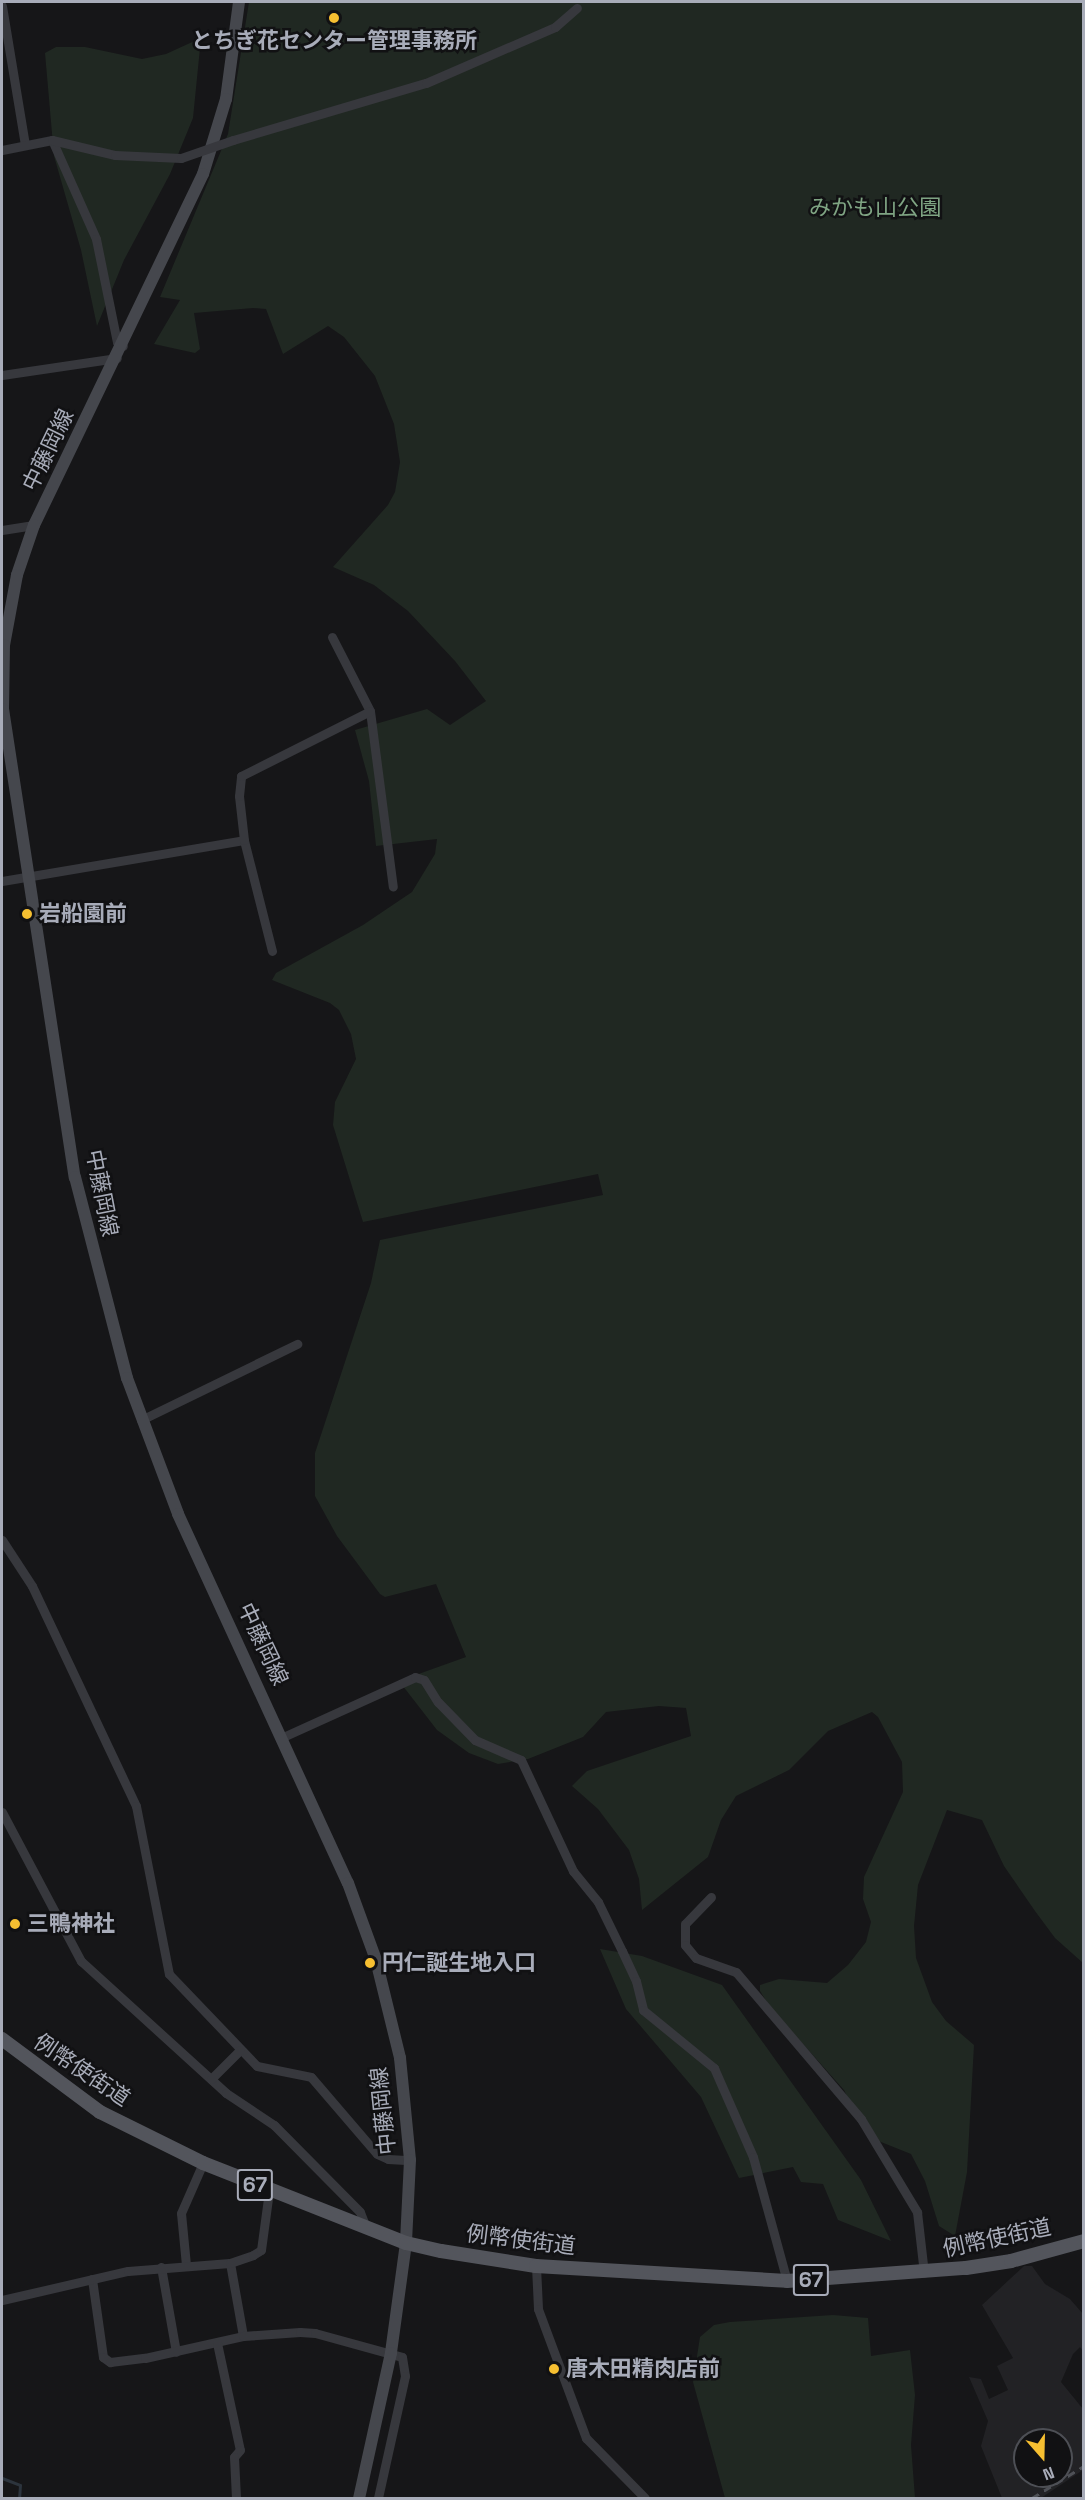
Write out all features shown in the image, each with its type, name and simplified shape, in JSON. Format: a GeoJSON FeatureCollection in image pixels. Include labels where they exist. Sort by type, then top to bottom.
{"type":"FeatureCollection","features":[{"type":"Feature","properties":{"kind":"main road","name":"中藤岡線"},"geometry":{"type":"LineString","coordinates":[[239,2],[226,99],[203,174],[123,346],[34,525],[10,602],[4,645],[2,708],[27,876],[82,1208],[141,1420],[182,1523],[283,1737],[348,1882],[376,1960],[400,2058],[410,2160],[406,2243],[391,2353],[359,2499]]}},
{"type":"Feature","properties":{"kind":"main road","name":"例幣使街道"},"geometry":{"type":"LineString","coordinates":[[2,2039],[100,2112],[203,2163],[269,2191],[406,2243],[536,2266],[787,2281],[924,2273],[1011,2261],[1083,2241]]}},
{"type":"Feature","properties":{"kind":"street"},"geometry":{"type":"LineString","coordinates":[[2,6],[25,145]]}},
{"type":"Feature","properties":{"kind":"street"},"geometry":{"type":"LineString","coordinates":[[2,150],[52,141],[115,155],[181,158],[233,140],[426,83],[555,27],[577,8]]}},
{"type":"Feature","properties":{"kind":"street"},"geometry":{"type":"LineString","coordinates":[[52,141],[96,239],[117,342],[123,346]]}},
{"type":"Feature","properties":{"kind":"street"},"geometry":{"type":"LineString","coordinates":[[2,375],[117,358]]}},
{"type":"Feature","properties":{"kind":"street"},"geometry":{"type":"LineString","coordinates":[[2,530],[34,525]]}},
{"type":"Feature","properties":{"kind":"street"},"geometry":{"type":"LineString","coordinates":[[332,637],[369,711],[393,887]]}},
{"type":"Feature","properties":{"kind":"street"},"geometry":{"type":"LineString","coordinates":[[272,951],[244,840],[239,796],[241,776],[369,711]]}},
{"type":"Feature","properties":{"kind":"street"},"geometry":{"type":"LineString","coordinates":[[2,881],[244,840]]}},
{"type":"Feature","properties":{"kind":"street"},"geometry":{"type":"LineString","coordinates":[[141,1420],[297,1344]]}},
{"type":"Feature","properties":{"kind":"street"},"geometry":{"type":"LineString","coordinates":[[2,1540],[32,1586],[136,1806],[169,1974],[239,2051],[265,2070],[311,2077],[377,2154],[388,2159],[410,2160]]}},
{"type":"Feature","properties":{"kind":"street"},"geometry":{"type":"LineString","coordinates":[[283,1737],[420,1677],[475,1740],[521,1760],[573,1871],[598,1902],[622,1951],[636,1981],[643,2010],[714,2068],[753,2157],[787,2281]]}},
{"type":"Feature","properties":{"kind":"street"},"geometry":{"type":"LineString","coordinates":[[2,1812],[81,1961],[211,2079],[274,2126],[360,2212],[366,2228]]}},
{"type":"Feature","properties":{"kind":"street"},"geometry":{"type":"LineString","coordinates":[[711,1897],[686,1924],[685,1945],[696,1958],[735,1972],[861,2119],[917,2212],[924,2273]]}},
{"type":"Feature","properties":{"kind":"street"},"geometry":{"type":"LineString","coordinates":[[211,2079],[239,2051]]}},
{"type":"Feature","properties":{"kind":"street"},"geometry":{"type":"LineString","coordinates":[[186,2265],[181,2213],[203,2163]]}},
{"type":"Feature","properties":{"kind":"street"},"geometry":{"type":"LineString","coordinates":[[2,2300],[92,2279],[161,2267],[230,2263],[261,2250],[269,2191]]}},
{"type":"Feature","properties":{"kind":"street"},"geometry":{"type":"LineString","coordinates":[[230,2263],[243,2336]]}},
{"type":"Feature","properties":{"kind":"street"},"geometry":{"type":"LineString","coordinates":[[536,2266],[538,2309],[586,2438],[645,2499]]}},
{"type":"Feature","properties":{"kind":"street"},"geometry":{"type":"LineString","coordinates":[[161,2267],[176,2352]]}},
{"type":"Feature","properties":{"kind":"street"},"geometry":{"type":"LineString","coordinates":[[92,2279],[104,2359],[124,2361],[176,2352],[243,2336],[315,2332],[402,2357],[406,2366],[378,2499]]}},
{"type":"Feature","properties":{"kind":"street"},"geometry":{"type":"LineString","coordinates":[[217,2343],[240,2450],[234,2457],[236,2499]]}},
{"type":"Feature","properties":{"kind":"shaded area"},"geometry":{"type":"Polygon","coordinates":[[[1024,2266],[1032,2266],[1045,2284],[1070,2299],[1083,2314],[1083,2351],[1080,2347],[1073,2354],[1061,2382],[1083,2409],[1083,2470],[1073,2477],[1073,2428],[1013,2428],[1013,2488],[1056,2488],[1041,2498],[1002,2498],[981,2446],[988,2421],[969,2377],[981,2379],[989,2399],[1008,2390],[997,2366],[1013,2358],[982,2305],[1024,2266]]]}},
{"type":"Feature","properties":{"kind":"green space","name":"みかも山公園"},"geometry":{"type":"Polygon","coordinates":[[[249,2],[1083,2],[1083,1963],[1055,1938],[1035,1911],[1004,1866],[982,1820],[947,1810],[918,1885],[914,1926],[916,1958],[932,2002],[946,2021],[974,2045],[967,2172],[955,2236],[939,2226],[925,2181],[911,2154],[876,2140],[861,2126],[844,2090],[770,2007],[760,1991],[760,1985],[779,1979],[827,1983],[848,1965],[866,1942],[871,1922],[863,1899],[864,1877],[903,1792],[902,1762],[878,1717],[872,1712],[828,1731],[789,1770],[736,1796],[721,1820],[708,1857],[642,1910],[639,1879],[629,1850],[598,1809],[572,1786],[587,1771],[691,1736],[686,1708],[659,1706],[606,1712],[583,1737],[528,1759],[498,1764],[469,1753],[437,1730],[399,1681],[466,1657],[436,1584],[385,1597],[380,1594],[337,1536],[315,1496],[315,1453],[371,1283],[380,1240],[603,1195],[598,1174],[363,1222],[333,1125],[335,1102],[356,1059],[351,1034],[339,1010],[330,1003],[272,980],[276,973],[363,925],[412,892],[435,854],[437,839],[376,846],[369,781],[355,730],[427,709],[450,725],[486,701],[455,661],[408,611],[374,585],[333,567],[388,505],[395,492],[400,462],[394,424],[375,376],[344,337],[328,326],[283,354],[266,309],[253,308],[194,313],[200,349],[195,353],[154,344],[180,300],[160,297],[228,134],[249,2]]]}},
{"type":"Feature","properties":{"kind":"green space"},"geometry":{"type":"Polygon","coordinates":[[[201,38],[193,118],[170,174],[124,260],[97,326],[81,250],[54,156],[45,53],[56,47],[85,47],[142,59],[166,54],[201,38]]]}},
{"type":"Feature","properties":{"kind":"green space"},"geometry":{"type":"Polygon","coordinates":[[[600,1949],[642,1956],[722,1985],[861,2180],[891,2241],[838,2220],[823,2184],[801,2182],[793,2167],[739,2178],[701,2097],[626,2009],[600,1949]]]}},
{"type":"Feature","properties":{"kind":"green space"},"geometry":{"type":"Polygon","coordinates":[[[833,2315],[868,2318],[871,2356],[910,2350],[915,2395],[911,2445],[915,2498],[725,2498],[693,2382],[700,2337],[714,2325],[730,2322],[833,2315]]]}},
{"type":"Feature","properties":{"kind":"waterway"},"geometry":{"type":"LineString","coordinates":[[2,2478],[20,2485],[19,2498]]}},
{"type":"Feature","properties":{"kind":"railway"},"geometry":{"type":"LineString","coordinates":[[1032,2498],[1084,2466]]}},
{"type":"Feature","properties":{"kind":"place","name":"とちぎ花センター管理事務所"},"geometry":{"type":"Point","coordinates":[334,18]}},
{"type":"Feature","properties":{"kind":"place","name":"岩船園前"},"geometry":{"type":"Point","coordinates":[27,914]}},
{"type":"Feature","properties":{"kind":"place","name":"三鴨神社"},"geometry":{"type":"Point","coordinates":[15,1924]}},
{"type":"Feature","properties":{"kind":"place","name":"円仁誕生地入口"},"geometry":{"type":"Point","coordinates":[370,1963]}},
{"type":"Feature","properties":{"kind":"place","name":"唐木田精肉店前"},"geometry":{"type":"Point","coordinates":[554,2369]}}]}
